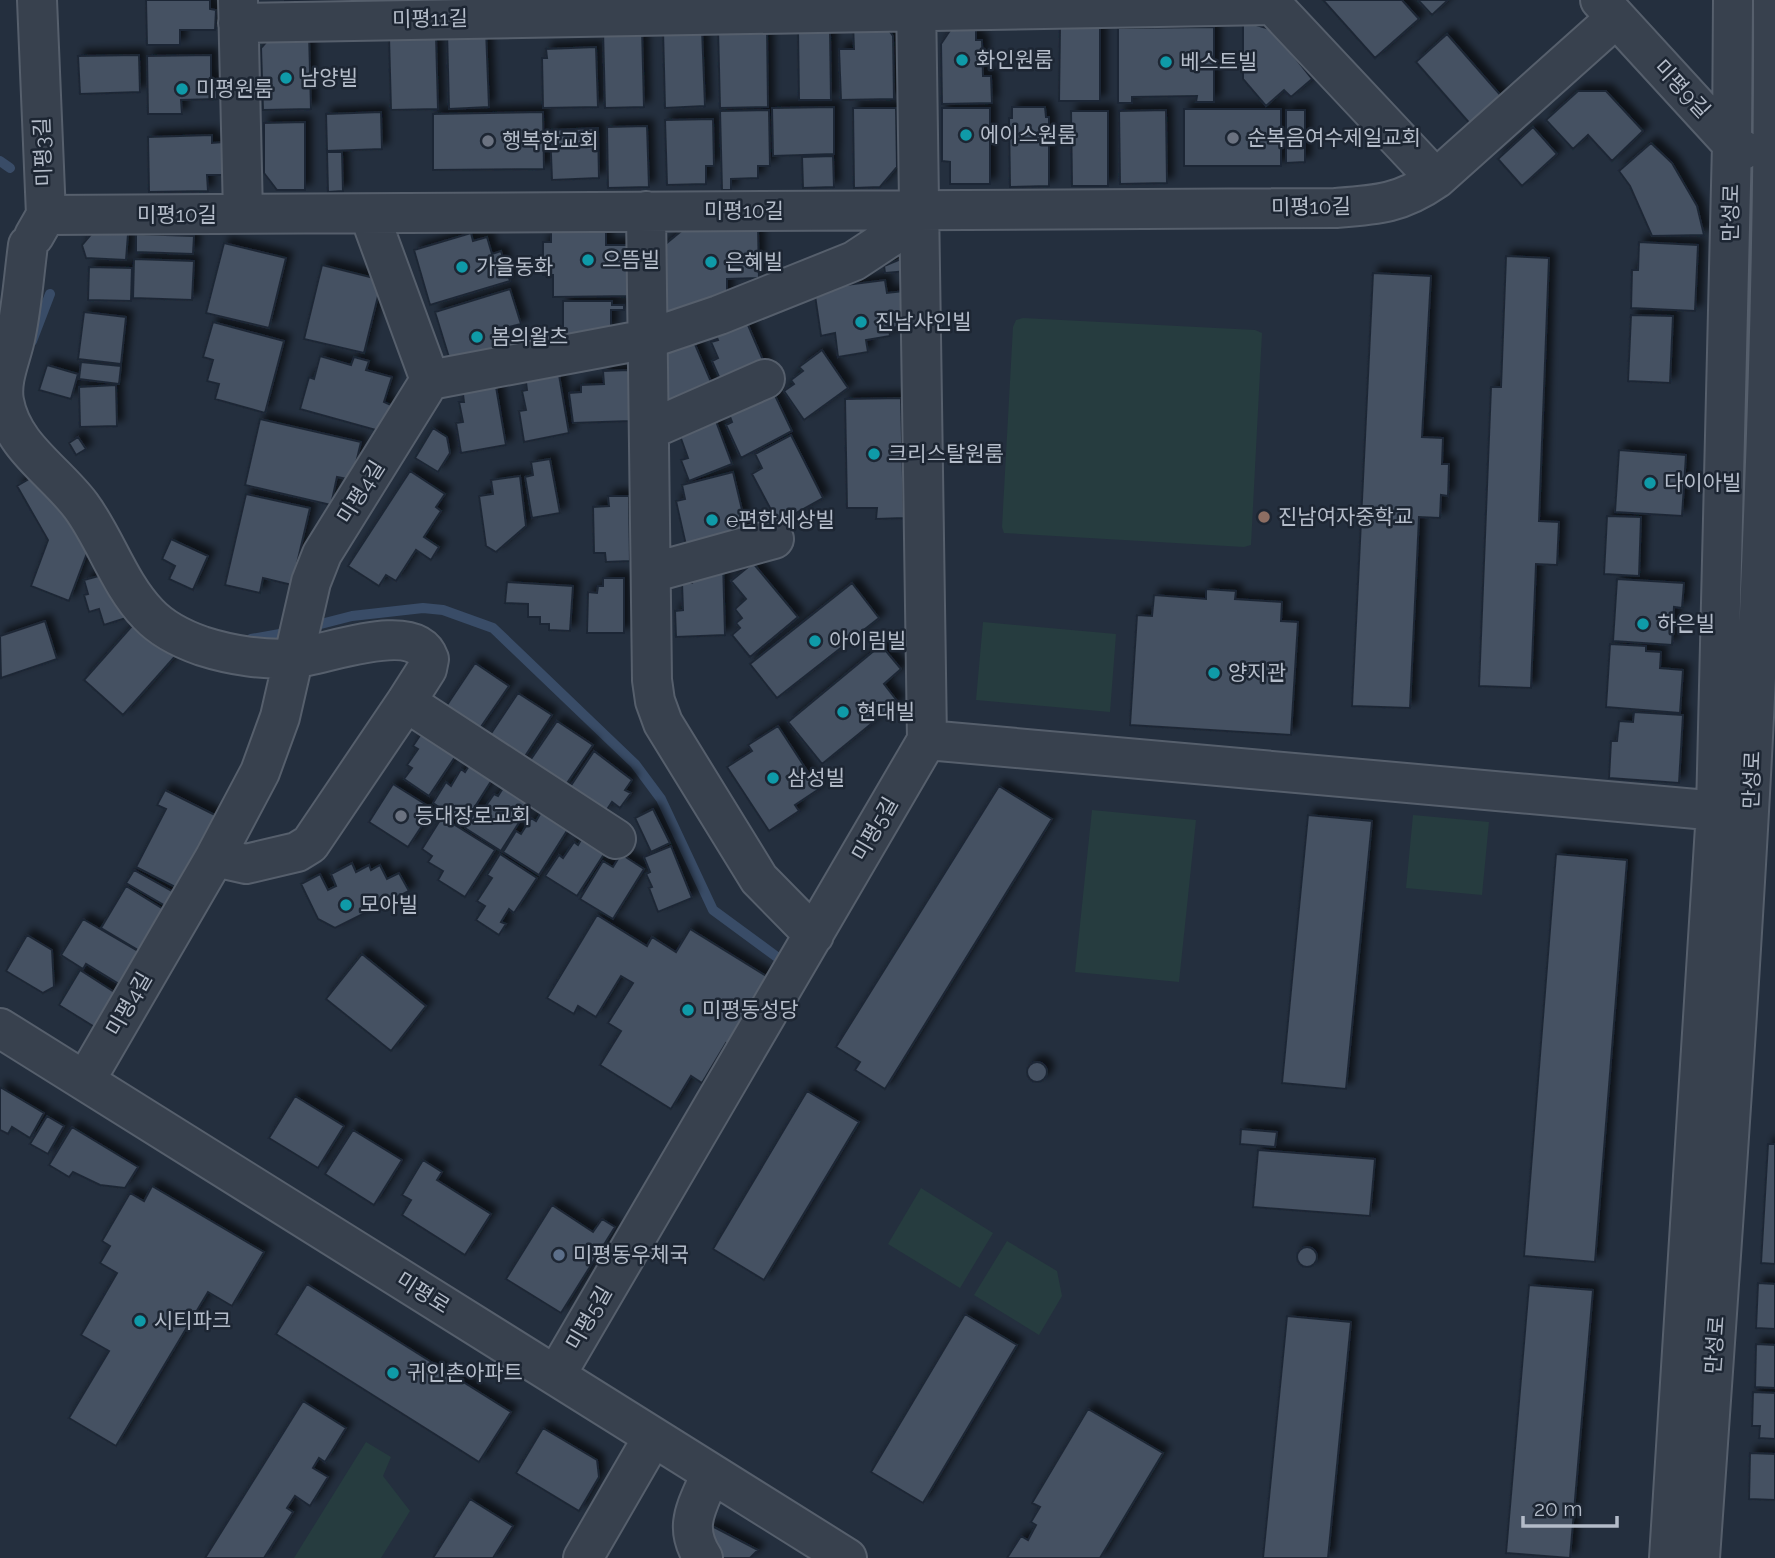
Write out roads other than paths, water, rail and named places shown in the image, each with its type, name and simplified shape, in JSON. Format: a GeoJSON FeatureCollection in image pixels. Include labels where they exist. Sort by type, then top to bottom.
{"type":"FeatureCollection","features":[{"type":"Feature","properties":{"kind":"street","name":"미평3길"},"geometry":{"type":"LineString","coordinates":[[37,0],[37,230],[3,392],[10,444],[80,504],[132,594],[157,623],[184,639],[224,652],[298,639],[413,643],[427,653],[429,662],[406,702]]}},
{"type":"Feature","properties":{"kind":"street","name":"만성로"},"geometry":{"type":"LineString","coordinates":[[1669,1558],[1733,812],[1732,0]]}},
{"type":"Feature","properties":{"kind":"street","name":"만성로"},"geometry":{"type":"LineString","coordinates":[[1700,1558],[1733,812],[1774,166],[1773,0]]}},
{"type":"Feature","properties":{"kind":"street"},"geometry":{"type":"LineString","coordinates":[[1436,179],[1270,3],[916,5],[927,740],[1733,812]]}},
{"type":"Feature","properties":{"kind":"street","name":"미평11길"},"geometry":{"type":"LineString","coordinates":[[243,214],[238,11],[916,5]]}},
{"type":"Feature","properties":{"kind":"street","name":"미평10길"},"geometry":{"type":"LineString","coordinates":[[37,230],[243,214],[1335,208],[1398,201],[1436,179],[1608,9]]}},
{"type":"Feature","properties":{"kind":"street","name":"미평9길"},"geometry":{"type":"LineString","coordinates":[[1608,9],[1732,144],[1774,166]]}},
{"type":"Feature","properties":{"kind":"street"},"geometry":{"type":"LineString","coordinates":[[369,214],[430,380],[648,339],[781,292],[854,261],[889,238],[917,210]]}},
{"type":"Feature","properties":{"kind":"street"},"geometry":{"type":"LineString","coordinates":[[646,211],[652,680],[658,713],[759,879],[814,935]]}},
{"type":"Feature","properties":{"kind":"street"},"geometry":{"type":"LineString","coordinates":[[0,291],[37,230]]}},
{"type":"Feature","properties":{"kind":"street"},"geometry":{"type":"LineString","coordinates":[[649,430],[765,379]]}},
{"type":"Feature","properties":{"kind":"street","name":"미평4길"},"geometry":{"type":"LineString","coordinates":[[85,1081],[215,857],[271,746],[322,554],[430,380]]}},
{"type":"Feature","properties":{"kind":"street"},"geometry":{"type":"LineString","coordinates":[[651,573],[774,539]]}},
{"type":"Feature","properties":{"kind":"street"},"geometry":{"type":"LineString","coordinates":[[215,857],[242,864],[297,852],[308,846],[406,702],[616,839]]}},
{"type":"Feature","properties":{"kind":"street","name":"미평5길"},"geometry":{"type":"LineString","coordinates":[[556,1376],[927,740]]}},
{"type":"Feature","properties":{"kind":"street","name":"미평로"},"geometry":{"type":"LineString","coordinates":[[0,1028],[847,1558]]}},
{"type":"Feature","properties":{"kind":"street"},"geometry":{"type":"LineString","coordinates":[[583,1558],[653,1437]]}},
{"type":"Feature","properties":{"kind":"street"},"geometry":{"type":"LineString","coordinates":[[703,1558],[691,1532],[692,1518],[711,1473]]}},
{"type":"Feature","properties":{"kind":"waterway"},"geometry":{"type":"LineString","coordinates":[[0,161],[10,168]]}},
{"type":"Feature","properties":{"kind":"waterway"},"geometry":{"type":"LineString","coordinates":[[32,341],[50,294]]}},
{"type":"Feature","properties":{"kind":"waterway"},"geometry":{"type":"LineString","coordinates":[[309,627],[352,616],[423,608],[443,610],[493,628],[635,764],[661,799],[713,910],[781,960]]}},
{"type":"Feature","properties":{"kind":"waterway"},"geometry":{"type":"LineString","coordinates":[[251,639],[291,632]]}},
{"type":"Feature","properties":{"kind":"place","name":"화인원룸"},"geometry":{"type":"Point","coordinates":[962,60]}},
{"type":"Feature","properties":{"kind":"place","name":"베스트빌"},"geometry":{"type":"Point","coordinates":[1166,62]}},
{"type":"Feature","properties":{"kind":"place","name":"남양빌"},"geometry":{"type":"Point","coordinates":[286,78]}},
{"type":"Feature","properties":{"kind":"place","name":"미평원룸"},"geometry":{"type":"Point","coordinates":[182,89]}},
{"type":"Feature","properties":{"kind":"place","name":"에이스원룸"},"geometry":{"type":"Point","coordinates":[966,135]}},
{"type":"Feature","properties":{"kind":"place","name":"순복음여수제일교회"},"geometry":{"type":"Point","coordinates":[1233,138]}},
{"type":"Feature","properties":{"kind":"place","name":"행복한교회"},"geometry":{"type":"Point","coordinates":[488,141]}},
{"type":"Feature","properties":{"kind":"place","name":"으뜸빌"},"geometry":{"type":"Point","coordinates":[588,260]}},
{"type":"Feature","properties":{"kind":"place","name":"은혜빌"},"geometry":{"type":"Point","coordinates":[711,262]}},
{"type":"Feature","properties":{"kind":"place","name":"가을동화"},"geometry":{"type":"Point","coordinates":[462,267]}},
{"type":"Feature","properties":{"kind":"place","name":"진남샤인빌"},"geometry":{"type":"Point","coordinates":[861,322]}},
{"type":"Feature","properties":{"kind":"place","name":"봄의왈츠"},"geometry":{"type":"Point","coordinates":[477,337]}},
{"type":"Feature","properties":{"kind":"place","name":"크리스탈원룸"},"geometry":{"type":"Point","coordinates":[874,454]}},
{"type":"Feature","properties":{"kind":"place","name":"다이아빌"},"geometry":{"type":"Point","coordinates":[1650,483]}},
{"type":"Feature","properties":{"kind":"place","name":"진남여자중학교"},"geometry":{"type":"Point","coordinates":[1264,517]}},
{"type":"Feature","properties":{"kind":"place","name":"e편한세상빌"},"geometry":{"type":"Point","coordinates":[712,520]}},
{"type":"Feature","properties":{"kind":"place","name":"하은빌"},"geometry":{"type":"Point","coordinates":[1643,624]}},
{"type":"Feature","properties":{"kind":"place","name":"아이림빌"},"geometry":{"type":"Point","coordinates":[815,641]}},
{"type":"Feature","properties":{"kind":"place","name":"양지관"},"geometry":{"type":"Point","coordinates":[1214,673]}},
{"type":"Feature","properties":{"kind":"place","name":"현대빌"},"geometry":{"type":"Point","coordinates":[843,712]}},
{"type":"Feature","properties":{"kind":"place","name":"삼성빌"},"geometry":{"type":"Point","coordinates":[773,778]}},
{"type":"Feature","properties":{"kind":"place","name":"등대장로교회"},"geometry":{"type":"Point","coordinates":[401,816]}},
{"type":"Feature","properties":{"kind":"place","name":"모아빌"},"geometry":{"type":"Point","coordinates":[346,905]}},
{"type":"Feature","properties":{"kind":"place","name":"미평동성당"},"geometry":{"type":"Point","coordinates":[688,1010]}},
{"type":"Feature","properties":{"kind":"place","name":"미평동우체국"},"geometry":{"type":"Point","coordinates":[559,1255]}},
{"type":"Feature","properties":{"kind":"place","name":"시티파크"},"geometry":{"type":"Point","coordinates":[140,1321]}},
{"type":"Feature","properties":{"kind":"place","name":"귀인촌아파트"},"geometry":{"type":"Point","coordinates":[393,1373]}}]}
